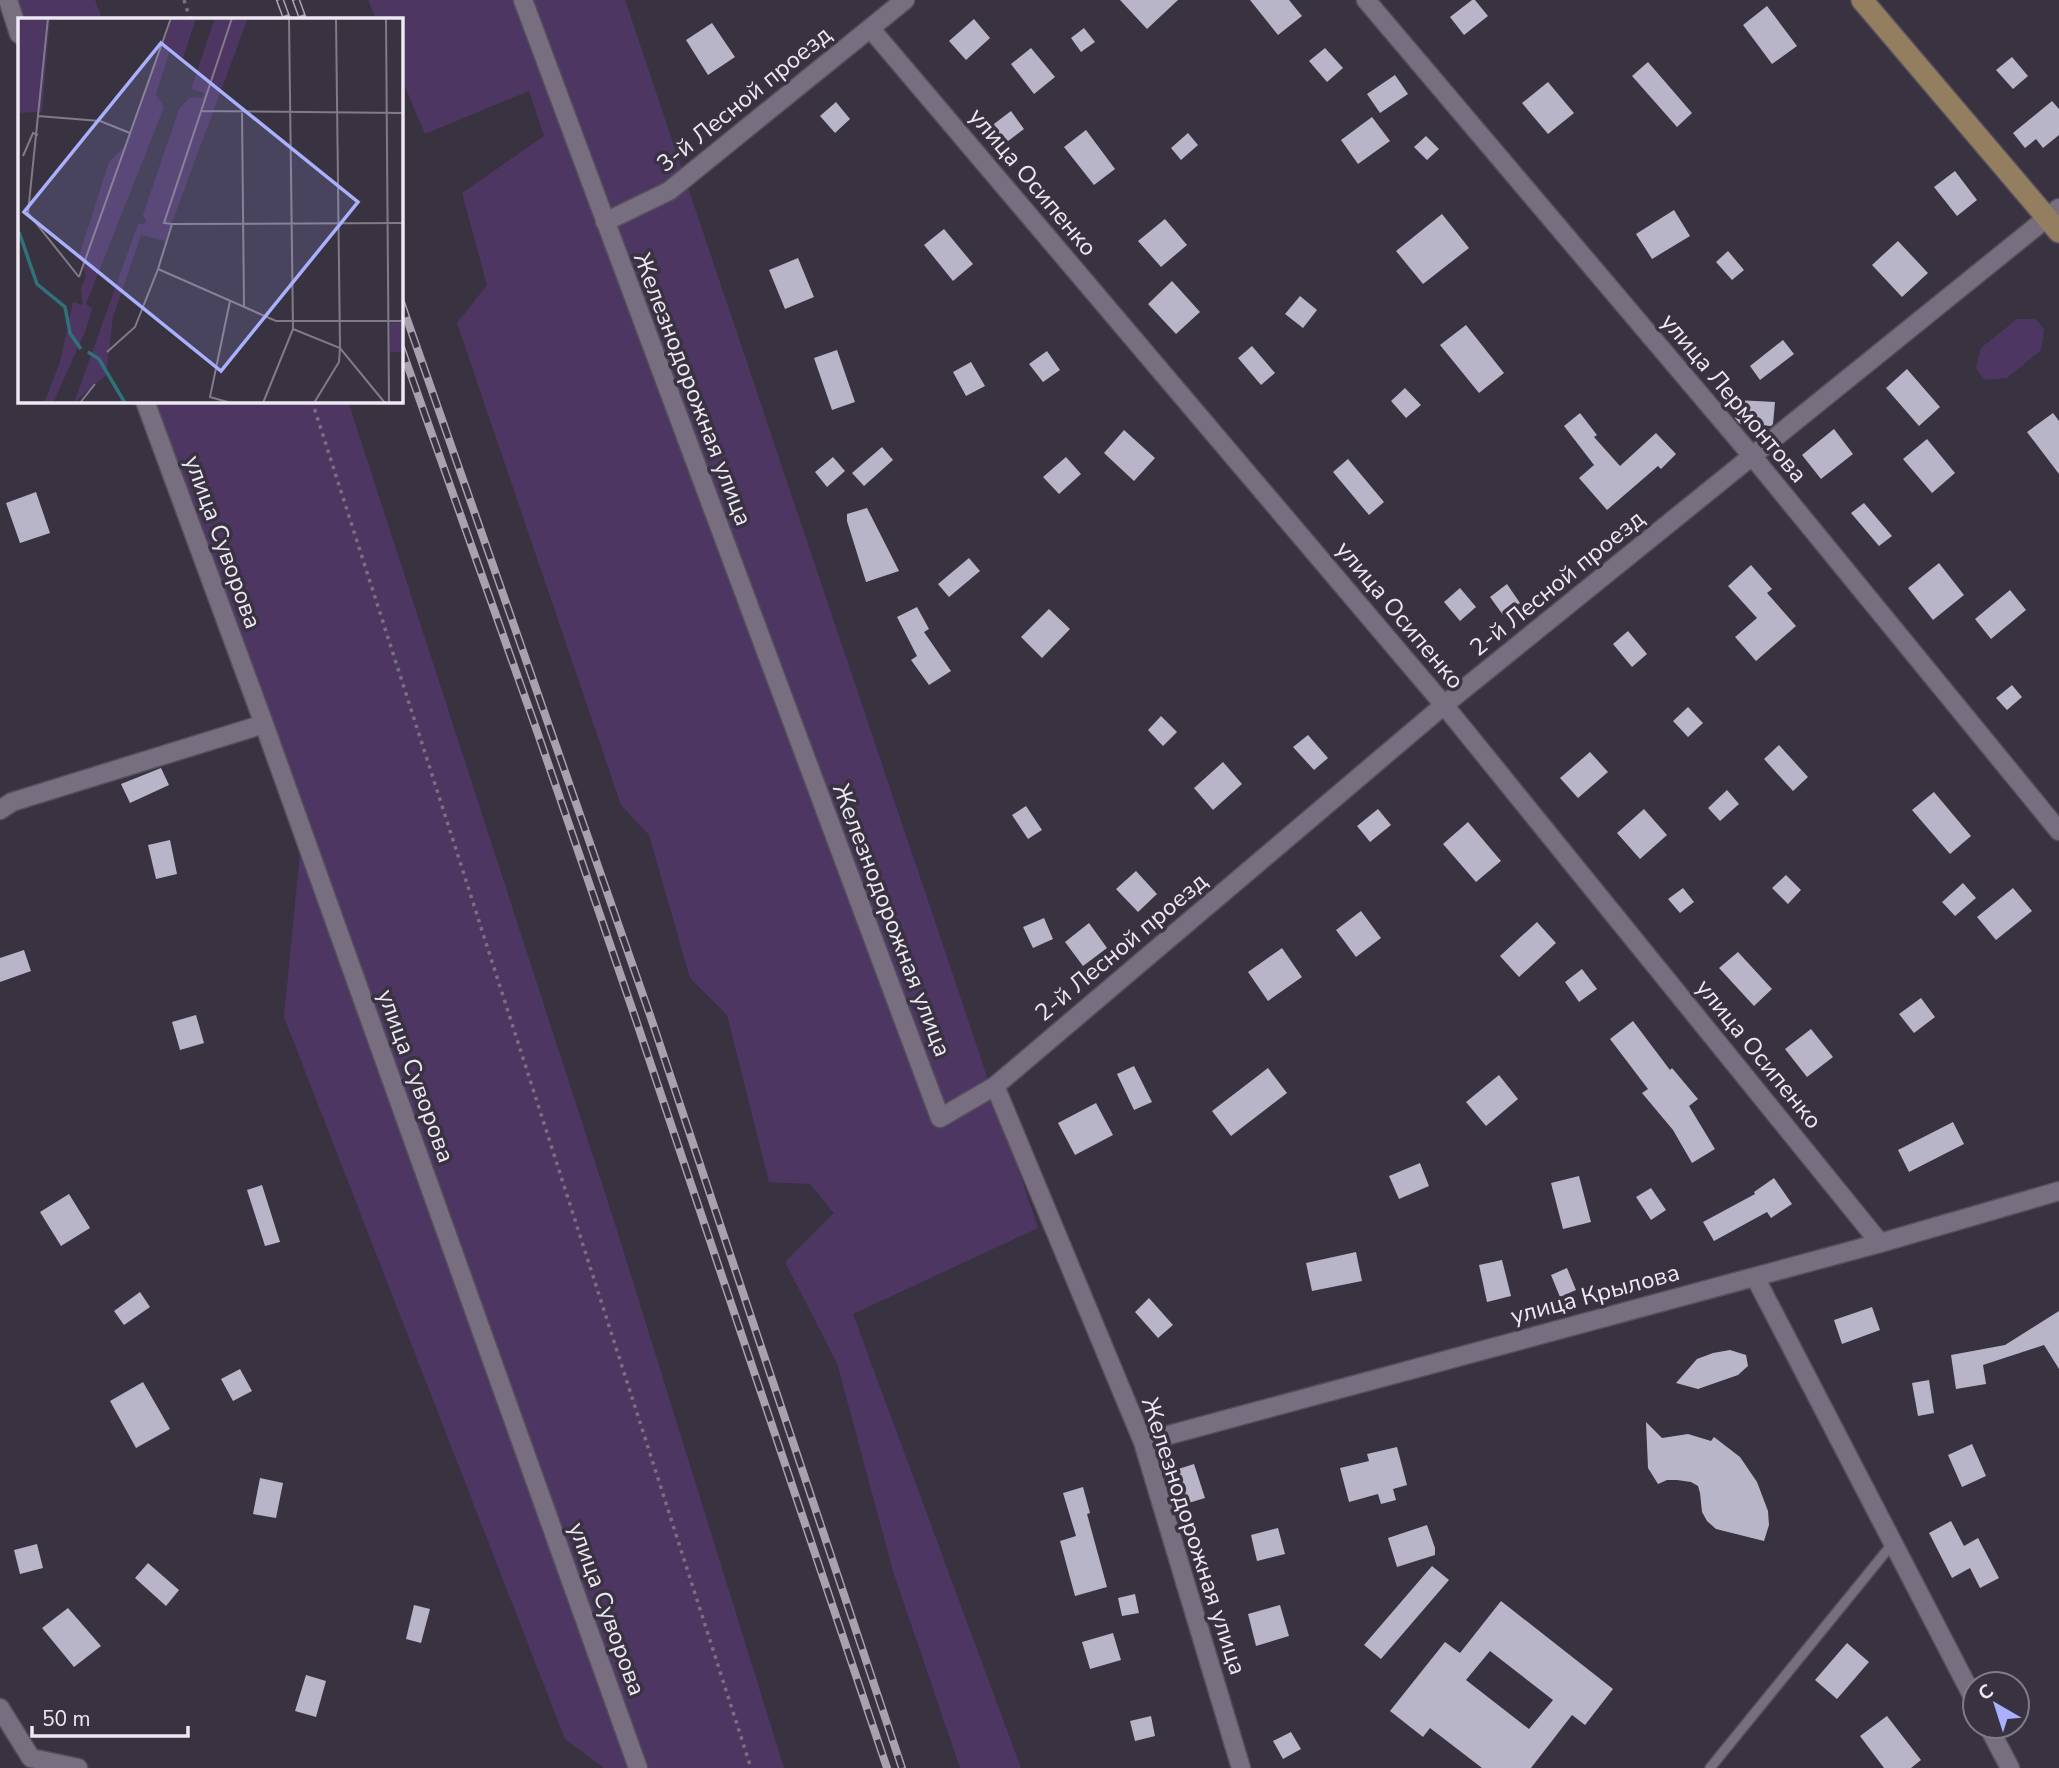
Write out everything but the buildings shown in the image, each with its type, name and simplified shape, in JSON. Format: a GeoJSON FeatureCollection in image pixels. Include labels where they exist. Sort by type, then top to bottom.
{"type":"FeatureCollection","features":[{"type":"Feature","properties":{"kind":"street"},"geometry":{"type":"LineString","coordinates":[[8,0],[18,31]]}},
{"type":"Feature","properties":{"kind":"street","name":"Железнодорожная улица"},"geometry":{"type":"LineString","coordinates":[[523,0],[940,1118],[995,1086],[1143,1442],[1241,1768]]}},
{"type":"Feature","properties":{"kind":"street","name":"3-й Лесной проезд"},"geometry":{"type":"LineString","coordinates":[[605,222],[668,191],[905,0]]}},
{"type":"Feature","properties":{"kind":"street","name":"улица Лермонтова"},"geometry":{"type":"LineString","coordinates":[[1366,0],[1753,457],[2059,831]]}},
{"type":"Feature","properties":{"kind":"street"},"geometry":{"type":"LineString","coordinates":[[1862,0],[2055,219]]}},
{"type":"Feature","properties":{"kind":"street","name":"улица Осипенко"},"geometry":{"type":"LineString","coordinates":[[870,28],[1444,705],[1880,1243]]}},
{"type":"Feature","properties":{"kind":"street","name":"2-й Лесной проезд"},"geometry":{"type":"LineString","coordinates":[[995,1086],[1444,705],[2055,219]]}},
{"type":"Feature","properties":{"kind":"street","name":"улица Суворова"},"geometry":{"type":"LineString","coordinates":[[145,402],[264,724],[638,1768]]}},
{"type":"Feature","properties":{"kind":"street"},"geometry":{"type":"LineString","coordinates":[[0,810],[12,802],[264,724]]}},
{"type":"Feature","properties":{"kind":"street","name":"улица Крылова"},"geometry":{"type":"LineString","coordinates":[[1143,1442],[1880,1243],[2059,1191]]}},
{"type":"Feature","properties":{"kind":"street"},"geometry":{"type":"LineString","coordinates":[[1755,1277],[1961,1674]]}},
{"type":"Feature","properties":{"kind":"street"},"geometry":{"type":"LineString","coordinates":[[0,1708],[32,1763],[78,1768]]}},
{"type":"Feature","properties":{"kind":"street"},"geometry":{"type":"LineString","coordinates":[[1995,1740],[2010,1768]]}},
{"type":"Feature","properties":{"kind":"lane"},"geometry":{"type":"LineString","coordinates":[[1710,1768],[1893,1543]]}},
{"type":"Feature","properties":{"kind":"path"},"geometry":{"type":"LineString","coordinates":[[184,0],[190,18]]}},
{"type":"Feature","properties":{"kind":"path"},"geometry":{"type":"LineString","coordinates":[[312,402],[751,1768]]}},
{"type":"Feature","properties":{"kind":"shaded area"},"geometry":{"type":"Polygon","coordinates":[[[16,0],[95,0],[102,18],[22,18],[16,0]]]}},
{"type":"Feature","properties":{"kind":"shaded area"},"geometry":{"type":"Polygon","coordinates":[[[368,0],[625,0],[1038,1228],[853,1314],[1021,1768],[960,1768],[893,1571],[837,1363],[785,1262],[834,1213],[810,1184],[769,1182],[727,1015],[690,978],[649,835],[621,805],[457,323],[487,285],[462,193],[544,136],[529,91],[425,134],[402,79],[402,18],[376,18],[368,0]]]}},
{"type":"Feature","properties":{"kind":"shaded area"},"geometry":{"type":"Polygon","coordinates":[[[2017,319],[2035,319],[2044,329],[2041,350],[2007,378],[1985,380],[1976,368],[1981,348],[2017,319]]]}},
{"type":"Feature","properties":{"kind":"shaded area"},"geometry":{"type":"Polygon","coordinates":[[[151,402],[348,402],[616,1227],[784,1768],[604,1768],[565,1739],[284,1017],[301,842],[151,402]]]}},
{"type":"Feature","properties":{"kind":"railway"},"geometry":{"type":"LineString","coordinates":[[280,0],[287,18]]}},
{"type":"Feature","properties":{"kind":"railway"},"geometry":{"type":"LineString","coordinates":[[296,0],[303,18]]}},
{"type":"Feature","properties":{"kind":"railway"},"geometry":{"type":"LineString","coordinates":[[402,305],[651,1018],[902,1768]]}},
{"type":"Feature","properties":{"kind":"railway"},"geometry":{"type":"LineString","coordinates":[[402,350],[637,1023],[887,1768]]}}]}
